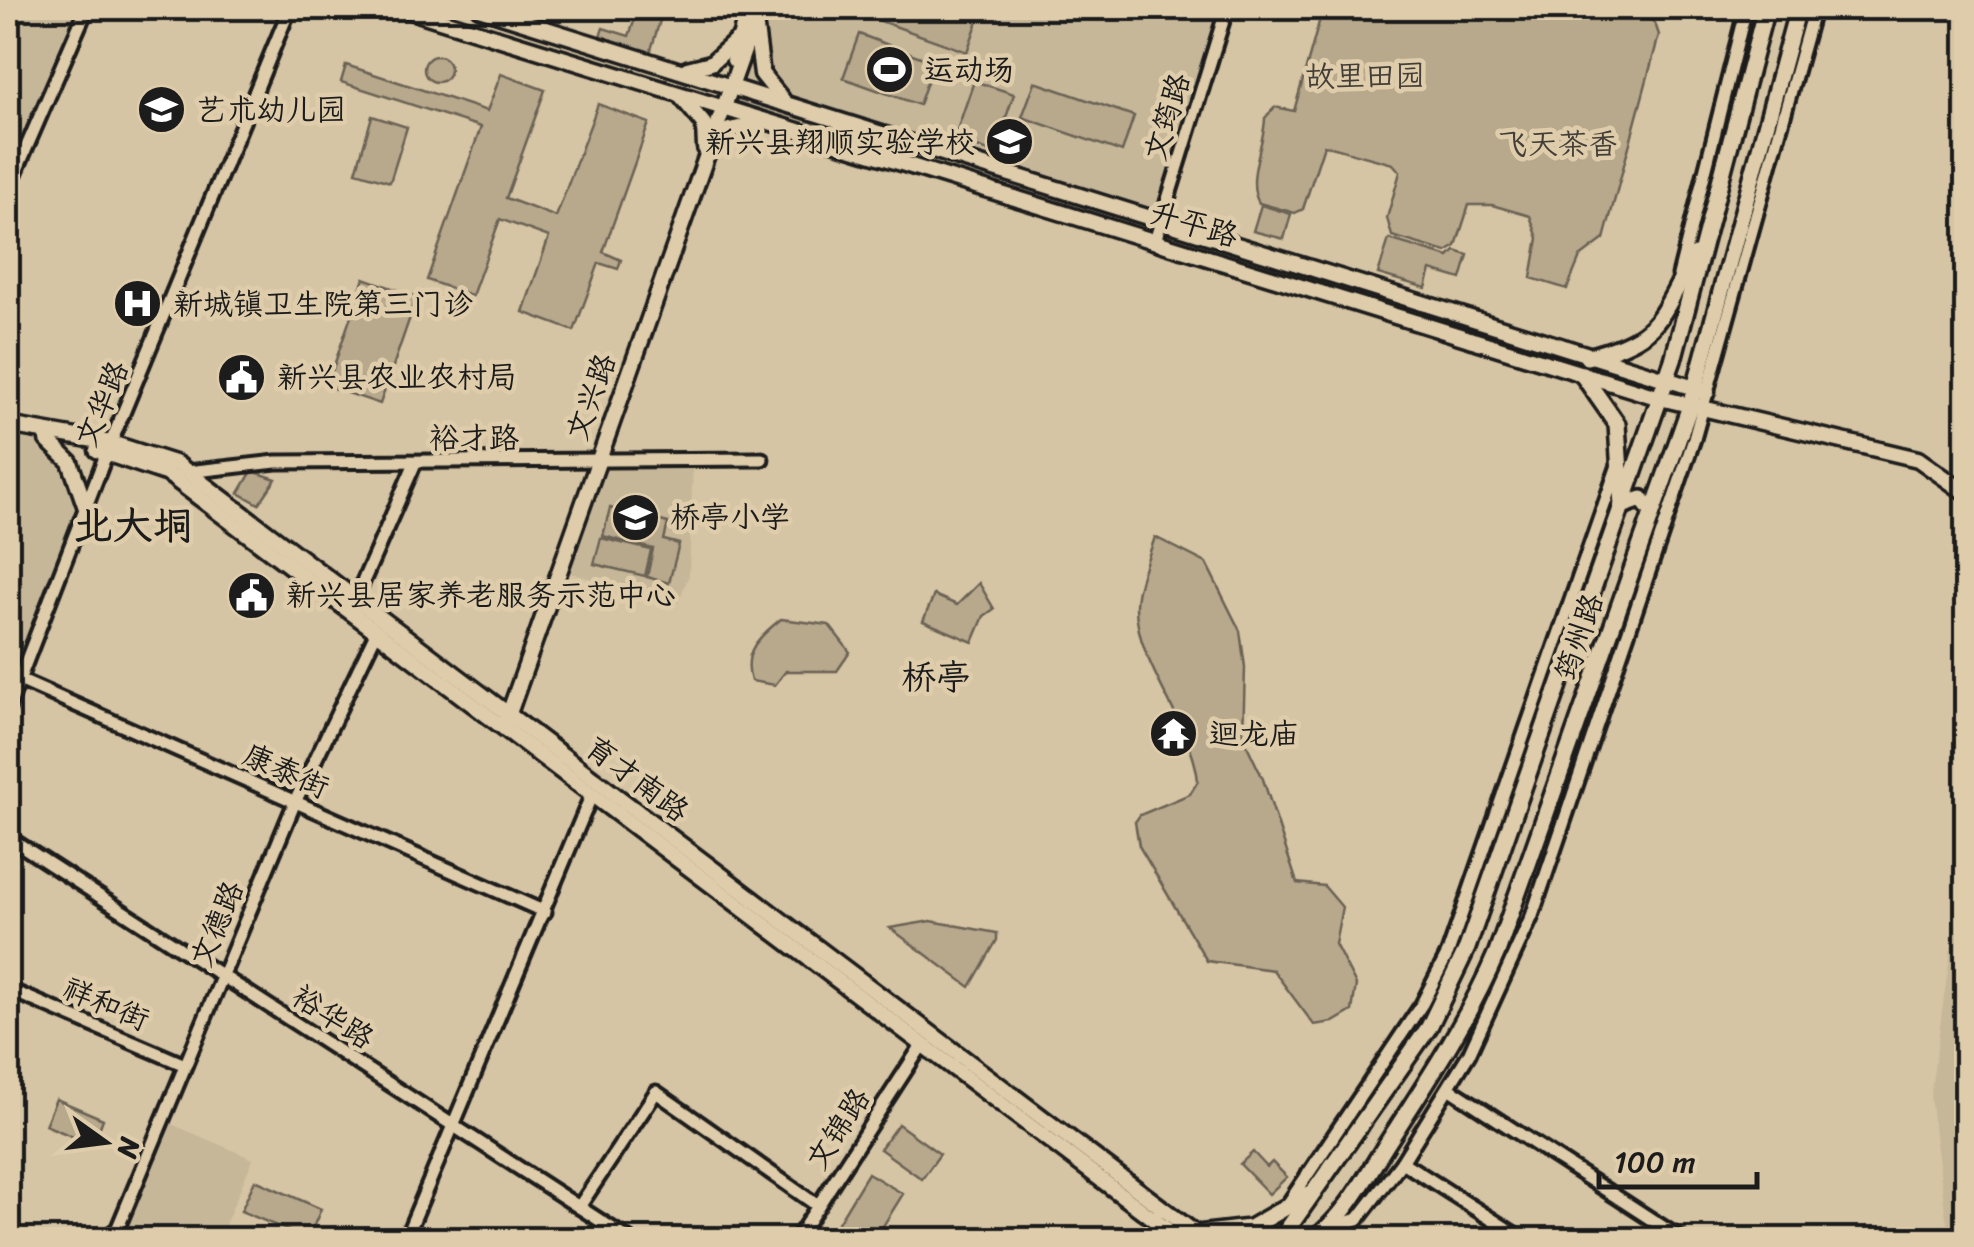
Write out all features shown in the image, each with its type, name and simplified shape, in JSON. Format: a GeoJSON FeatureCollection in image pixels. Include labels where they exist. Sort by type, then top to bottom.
{"type":"FeatureCollection","features":[{"type":"Feature","properties":{"kind":"main road","name":"筠州路"},"geometry":{"type":"LineString","coordinates":[[1280,1240],[1321,1187],[1450,989],[1666,381],[1766,8]]}},
{"type":"Feature","properties":{"kind":"main road","name":"筠州路"},"geometry":{"type":"LineString","coordinates":[[1312,1240],[1330,1227],[1478,996],[1652,512],[1696,408],[1798,8]]}},
{"type":"Feature","properties":{"kind":"main road"},"geometry":{"type":"LineString","coordinates":[[1587,357],[1641,340],[1654,328],[1705,239]]}},
{"type":"Feature","properties":{"kind":"main road"},"geometry":{"type":"LineString","coordinates":[[1582,374],[1617,424],[1622,506],[1642,499],[1652,512]]}},
{"type":"Feature","properties":{"kind":"main road"},"geometry":{"type":"LineString","coordinates":[[1194,1238],[1250,1228],[1321,1187]]}},
{"type":"Feature","properties":{"kind":"main road"},"geometry":{"type":"LineString","coordinates":[[1154,1218],[1166,1240]]}},
{"type":"Feature","properties":{"kind":"street"},"geometry":{"type":"LineString","coordinates":[[8,190],[86,8]]}},
{"type":"Feature","properties":{"kind":"street","name":"文华路"},"geometry":{"type":"LineString","coordinates":[[8,709],[13,678],[88,511],[109,448],[290,8]]}},
{"type":"Feature","properties":{"kind":"street","name":"升平路"},"geometry":{"type":"LineString","coordinates":[[401,8],[1660,398],[1918,459],[1966,493]]}},
{"type":"Feature","properties":{"kind":"street","name":"升平路"},"geometry":{"type":"LineString","coordinates":[[478,8],[1701,390]]}},
{"type":"Feature","properties":{"kind":"street","name":"文筠路"},"geometry":{"type":"LineString","coordinates":[[1155,241],[1227,8]]}},
{"type":"Feature","properties":{"kind":"street"},"geometry":{"type":"LineString","coordinates":[[1677,286],[1746,8]]}},
{"type":"Feature","properties":{"kind":"street"},"geometry":{"type":"LineString","coordinates":[[1701,390],[1814,8]]}},
{"type":"Feature","properties":{"kind":"street"},"geometry":{"type":"LineString","coordinates":[[755,9],[762,74],[786,103]]}},
{"type":"Feature","properties":{"kind":"street","name":"文兴路"},"geometry":{"type":"LineString","coordinates":[[731,86],[736,40],[755,9]]}},
{"type":"Feature","properties":{"kind":"street","name":"文兴路"},"geometry":{"type":"LineString","coordinates":[[506,722],[724,108],[755,9]]}},
{"type":"Feature","properties":{"kind":"street"},"geometry":{"type":"LineString","coordinates":[[678,69],[711,62],[736,40]]}},
{"type":"Feature","properties":{"kind":"street"},"geometry":{"type":"LineString","coordinates":[[666,90],[697,112],[704,124],[705,159]]}},
{"type":"Feature","properties":{"kind":"street"},"geometry":{"type":"LineString","coordinates":[[705,159],[728,130],[742,124],[775,123]]}},
{"type":"Feature","properties":{"kind":"street"},"geometry":{"type":"LineString","coordinates":[[1330,1227],[1358,1219],[1402,1162],[1449,1088],[1532,916],[1696,408]]}},
{"type":"Feature","properties":{"kind":"street","name":"育才南路"},"geometry":{"type":"LineString","coordinates":[[8,425],[177,464],[356,600],[592,794],[922,1046],[1154,1218],[1194,1238]]}},
{"type":"Feature","properties":{"kind":"street","name":"育才南路"},"geometry":{"type":"LineString","coordinates":[[8,433],[109,448],[168,474],[1194,1238]]}},
{"type":"Feature","properties":{"kind":"street"},"geometry":{"type":"LineString","coordinates":[[47,440],[70,462],[88,511]]}},
{"type":"Feature","properties":{"kind":"street","name":"裕才路"},"geometry":{"type":"LineString","coordinates":[[187,472],[276,462],[597,464],[762,460]]}},
{"type":"Feature","properties":{"kind":"street"},"geometry":{"type":"LineString","coordinates":[[356,600],[415,463]]}},
{"type":"Feature","properties":{"kind":"street"},"geometry":{"type":"LineString","coordinates":[[1284,1210],[1422,1004],[1448,954],[1618,464]]}},
{"type":"Feature","properties":{"kind":"street","name":"文德路"},"geometry":{"type":"LineString","coordinates":[[114,1238],[295,802],[377,631]]}},
{"type":"Feature","properties":{"kind":"street","name":"康泰街"},"geometry":{"type":"LineString","coordinates":[[13,678],[545,912]]}},
{"type":"Feature","properties":{"kind":"street"},"geometry":{"type":"LineString","coordinates":[[405,1240],[592,794]]}},
{"type":"Feature","properties":{"kind":"street","name":"裕华路"},"geometry":{"type":"LineString","coordinates":[[8,837],[630,1240]]}},
{"type":"Feature","properties":{"kind":"street","name":"祥和街"},"geometry":{"type":"LineString","coordinates":[[8,989],[185,1065]]}},
{"type":"Feature","properties":{"kind":"street","name":"文锦路"},"geometry":{"type":"LineString","coordinates":[[796,1240],[922,1046]]}},
{"type":"Feature","properties":{"kind":"street"},"geometry":{"type":"LineString","coordinates":[[1449,1088],[1683,1240]]}},
{"type":"Feature","properties":{"kind":"street"},"geometry":{"type":"LineString","coordinates":[[580,1207],[656,1092],[818,1206]]}},
{"type":"Feature","properties":{"kind":"street"},"geometry":{"type":"LineString","coordinates":[[1402,1162],[1524,1240]]}},
{"type":"Feature","properties":{"kind":"shaded area"},"geometry":{"type":"Polygon","coordinates":[[[8,8],[87,8],[8,190],[8,8]]]}},
{"type":"Feature","properties":{"kind":"shaded area","name":"新兴县翔顺实验学校"},"geometry":{"type":"Polygon","coordinates":[[[759,8],[1227,8],[1155,241],[724,107],[759,8]]]}},
{"type":"Feature","properties":{"kind":"shaded area"},"geometry":{"type":"Polygon","coordinates":[[[8,428],[68,439],[90,505],[19,680],[8,675],[8,428]]]}},
{"type":"Feature","properties":{"kind":"shaded area","name":"桥亭小学"},"geometry":{"type":"Polygon","coordinates":[[[693,461],[689,575],[678,603],[559,570],[597,463],[693,461]]]}},
{"type":"Feature","properties":{"kind":"shaded area"},"geometry":{"type":"Polygon","coordinates":[[[1966,906],[1966,1239],[1949,1239],[1930,1097],[1956,913],[1966,906]]]}},
{"type":"Feature","properties":{"kind":"shaded area"},"geometry":{"type":"Polygon","coordinates":[[[162,1120],[253,1159],[219,1239],[112,1240],[162,1120]]]}},
{"type":"Feature","properties":{"kind":"green space"},"geometry":{"type":"Polygon","coordinates":[[[844,8],[959,8],[980,15],[967,52],[844,8]]]}},
{"type":"Feature","properties":{"kind":"green space"},"geometry":{"type":"Polygon","coordinates":[[[1323,8],[1637,8],[1655,23],[1659,35],[1604,239],[1580,257],[1567,289],[1531,278],[1538,238],[1530,216],[1492,205],[1469,205],[1456,246],[1446,252],[1392,236],[1387,218],[1400,172],[1393,164],[1324,145],[1303,209],[1295,213],[1259,203],[1254,184],[1265,118],[1275,107],[1294,111],[1323,8]]]}},
{"type":"Feature","properties":{"kind":"green space"},"geometry":{"type":"Polygon","coordinates":[[[638,10],[661,17],[650,53],[600,36],[603,28],[629,36],[638,10]]]}},
{"type":"Feature","properties":{"kind":"green space","name":"运动场"},"geometry":{"type":"Polygon","coordinates":[[[859,34],[934,62],[919,105],[843,78],[859,34]]]}},
{"type":"Feature","properties":{"kind":"green space"},"geometry":{"type":"Polygon","coordinates":[[[437,56],[446,60],[450,69],[446,78],[437,82],[428,78],[424,69],[428,60],[437,56]]]}},
{"type":"Feature","properties":{"kind":"green space"},"geometry":{"type":"Polygon","coordinates":[[[346,65],[487,111],[501,74],[545,90],[506,198],[556,217],[598,104],[649,123],[603,252],[621,260],[618,269],[599,263],[574,331],[523,312],[549,237],[500,219],[472,296],[427,280],[481,127],[341,82],[346,65]]]}},
{"type":"Feature","properties":{"kind":"green space"},"geometry":{"type":"Polygon","coordinates":[[[974,81],[1014,94],[994,153],[954,139],[974,81]]]}},
{"type":"Feature","properties":{"kind":"green space"},"geometry":{"type":"Polygon","coordinates":[[[1035,82],[1134,116],[1122,152],[1022,117],[1035,82]]]}},
{"type":"Feature","properties":{"kind":"green space"},"geometry":{"type":"Polygon","coordinates":[[[372,116],[407,127],[390,182],[356,172],[372,116]]]}},
{"type":"Feature","properties":{"kind":"green space"},"geometry":{"type":"Polygon","coordinates":[[[1261,205],[1291,214],[1284,239],[1253,231],[1261,205]]]}},
{"type":"Feature","properties":{"kind":"green space"},"geometry":{"type":"Polygon","coordinates":[[[1389,239],[1449,257],[1455,251],[1468,255],[1461,279],[1431,270],[1426,288],[1378,274],[1389,239]]]}},
{"type":"Feature","properties":{"kind":"green space"},"geometry":{"type":"Polygon","coordinates":[[[364,278],[417,297],[380,404],[327,386],[364,278]]]}},
{"type":"Feature","properties":{"kind":"green space"},"geometry":{"type":"Polygon","coordinates":[[[252,471],[276,479],[259,504],[239,493],[252,471]]]}},
{"type":"Feature","properties":{"kind":"green space"},"geometry":{"type":"Polygon","coordinates":[[[610,508],[668,523],[664,540],[679,544],[669,583],[647,577],[653,549],[603,536],[610,508]]]}},
{"type":"Feature","properties":{"kind":"green space"},"geometry":{"type":"Polygon","coordinates":[[[1155,537],[1206,563],[1240,631],[1245,667],[1243,737],[1263,779],[1297,883],[1324,886],[1342,907],[1335,944],[1356,985],[1352,1011],[1333,1022],[1314,1025],[1273,970],[1207,961],[1139,846],[1135,822],[1140,815],[1190,794],[1198,781],[1186,737],[1144,649],[1138,627],[1138,588],[1155,537]]]}},
{"type":"Feature","properties":{"kind":"green space"},"geometry":{"type":"Polygon","coordinates":[[[601,538],[651,550],[645,576],[594,564],[601,538]]]}},
{"type":"Feature","properties":{"kind":"green space"},"geometry":{"type":"Polygon","coordinates":[[[979,583],[994,609],[984,616],[973,642],[923,621],[934,595],[957,605],[979,583]]]}},
{"type":"Feature","properties":{"kind":"green space"},"geometry":{"type":"Polygon","coordinates":[[[781,619],[829,625],[850,652],[837,671],[786,671],[775,685],[751,681],[749,661],[754,646],[781,619]]]}},
{"type":"Feature","properties":{"kind":"green space"},"geometry":{"type":"Polygon","coordinates":[[[931,921],[997,933],[997,940],[970,987],[890,928],[931,921]]]}},
{"type":"Feature","properties":{"kind":"green space"},"geometry":{"type":"Polygon","coordinates":[[[56,1099],[103,1119],[93,1145],[45,1125],[56,1099]]]}},
{"type":"Feature","properties":{"kind":"green space"},"geometry":{"type":"Polygon","coordinates":[[[898,1124],[940,1154],[922,1179],[880,1149],[898,1124]]]}},
{"type":"Feature","properties":{"kind":"green space"},"geometry":{"type":"Polygon","coordinates":[[[1253,1152],[1267,1167],[1272,1162],[1287,1177],[1269,1194],[1240,1164],[1253,1152]]]}},
{"type":"Feature","properties":{"kind":"green space"},"geometry":{"type":"Polygon","coordinates":[[[868,1173],[903,1194],[875,1239],[828,1239],[868,1173]]]}},
{"type":"Feature","properties":{"kind":"green space"},"geometry":{"type":"Polygon","coordinates":[[[255,1180],[321,1209],[308,1239],[241,1211],[255,1180]]]}},
{"type":"Feature","properties":{"kind":"place","name":"运动场"},"geometry":{"type":"Point","coordinates":[889,70]}},
{"type":"Feature","properties":{"kind":"place","name":"艺术幼儿园"},"geometry":{"type":"Point","coordinates":[161,110]}},
{"type":"Feature","properties":{"kind":"place","name":"新兴县翔顺实验学校"},"geometry":{"type":"Point","coordinates":[1010,142]}},
{"type":"Feature","properties":{"kind":"place","name":"新城镇卫生院第三门诊"},"geometry":{"type":"Point","coordinates":[138,304]}},
{"type":"Feature","properties":{"kind":"place","name":"新兴县农业农村局"},"geometry":{"type":"Point","coordinates":[242,377]}},
{"type":"Feature","properties":{"kind":"place","name":"桥亭小学"},"geometry":{"type":"Point","coordinates":[635,517]}},
{"type":"Feature","properties":{"kind":"place","name":"新兴县居家养老服务示范中心"},"geometry":{"type":"Point","coordinates":[251,595]}},
{"type":"Feature","properties":{"kind":"place","name":"迴龙庙"},"geometry":{"type":"Point","coordinates":[1174,734]}},
{"type":"Feature","properties":{"kind":"district","name":"北大垌"},"geometry":{"type":"Point","coordinates":[133,525]}},
{"type":"Feature","properties":{"kind":"district","name":"桥亭"},"geometry":{"type":"Point","coordinates":[936,677]}},
{"type":"Feature","properties":{"kind":"park label","name":"故里田园"},"geometry":{"type":"Point","coordinates":[1365,76]}},
{"type":"Feature","properties":{"kind":"park label","name":"飞天茶香"},"geometry":{"type":"Point","coordinates":[1558,144]}}]}
